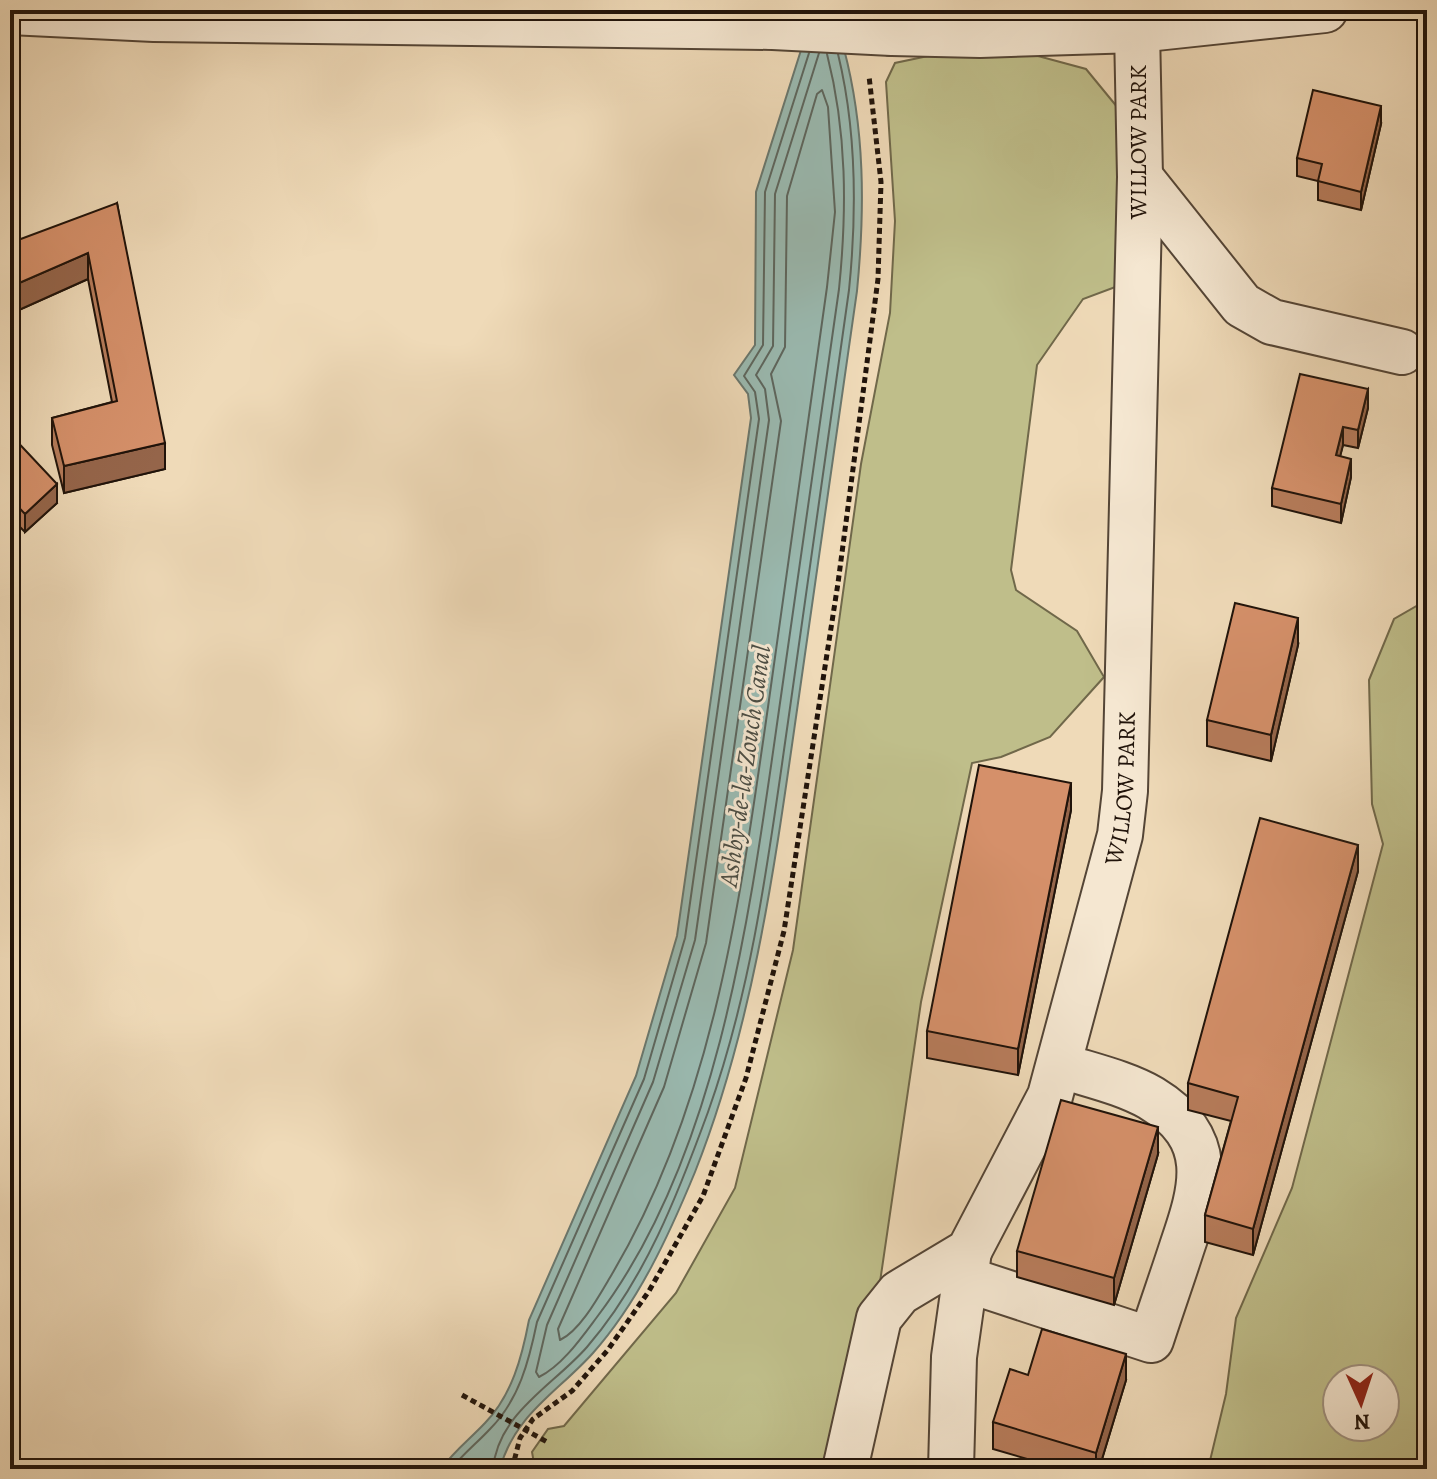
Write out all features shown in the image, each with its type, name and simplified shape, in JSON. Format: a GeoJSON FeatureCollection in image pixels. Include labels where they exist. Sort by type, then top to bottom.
{"type":"FeatureCollection","features":[{"type":"Feature","properties":{"kind":"street"},"geometry":{"type":"LineString","coordinates":[[10,12],[154,19],[525,17],[773,27],[881,50],[980,35],[1137,30],[1325,10]]}},
{"type":"Feature","properties":{"kind":"street","name":"WILLOW PARK"},"geometry":{"type":"LineString","coordinates":[[967,1265],[1050,1096],[1120,835],[1125,791],[1140,177],[1137,30]]}},
{"type":"Feature","properties":{"kind":"street"},"geometry":{"type":"LineString","coordinates":[[1140,177],[1242,305],[1272,322],[1402,352]]}},
{"type":"Feature","properties":{"kind":"street"},"geometry":{"type":"LineString","coordinates":[[845,1469],[879,1318],[899,1293],[967,1265],[1151,1340],[1199,1197],[1199,1156],[1194,1141],[1173,1114],[1152,1099],[1132,1089],[1059,1065]]}},
{"type":"Feature","properties":{"kind":"street"},"geometry":{"type":"LineString","coordinates":[[951,1469],[954,1357],[967,1265]]}},
{"type":"Feature","properties":{"kind":"path"},"geometry":{"type":"LineString","coordinates":[[512,1469],[520,1438],[533,1419],[572,1391],[607,1351],[649,1291],[703,1196],[746,1078],[769,990],[784,931],[831,629],[878,279],[881,182],[869,95],[881,50]]}},
{"type":"Feature","properties":{"kind":"path"},"geometry":{"type":"LineString","coordinates":[[462,1395],[549,1443]]}},
{"type":"Feature","properties":{"kind":"shaded area"},"geometry":{"type":"Polygon","coordinates":[[[928,56],[1038,56],[1086,69],[1118,108],[1126,283],[1083,299],[1037,365],[1011,570],[1016,590],[1077,631],[1104,677],[1050,737],[1001,757],[972,763],[921,1002],[880,1282],[835,1469],[535,1469],[532,1452],[548,1429],[564,1426],[676,1293],[735,1188],[793,950],[861,464],[890,313],[895,221],[886,82],[895,63],[928,56]]]}},
{"type":"Feature","properties":{"kind":"shaded area"},"geometry":{"type":"Polygon","coordinates":[[[1427,600],[1427,1469],[1208,1469],[1226,1394],[1236,1318],[1292,1188],[1383,844],[1372,804],[1369,680],[1394,619],[1427,600]]]}},
{"type":"Feature","properties":{"kind":"water","name":"Ashby-de-la-Zouch Canal"},"geometry":{"type":"Polygon","coordinates":[[[802,47],[844,49],[859,139],[862,199],[860,260],[779,832],[747,1004],[715,1117],[695,1172],[663,1243],[625,1312],[593,1353],[526,1419],[507,1450],[500,1469],[441,1469],[485,1423],[509,1388],[529,1320],[636,1076],[677,936],[751,418],[748,394],[734,375],[755,345],[756,192],[802,47]]]}},
{"type":"Feature","properties":{"kind":"building"},"geometry":{"type":"Polygon","coordinates":[[[1313,90],[1381,106],[1361,192],[1318,181],[1322,164],[1297,158],[1313,90]]]}},
{"type":"Feature","properties":{"kind":"building"},"geometry":{"type":"Polygon","coordinates":[[[117,203],[165,443],[64,466],[52,418],[117,401],[88,253],[10,287],[10,243],[117,203]]]}},
{"type":"Feature","properties":{"kind":"building"},"geometry":{"type":"Polygon","coordinates":[[[1300,374],[1368,389],[1358,430],[1343,427],[1336,455],[1351,459],[1341,504],[1272,488],[1300,374]]]}},
{"type":"Feature","properties":{"kind":"building"},"geometry":{"type":"Polygon","coordinates":[[[10,434],[57,484],[25,514],[10,498],[10,434]]]}},
{"type":"Feature","properties":{"kind":"building"},"geometry":{"type":"Polygon","coordinates":[[[1235,603],[1298,618],[1271,735],[1207,720],[1235,603]]]}},
{"type":"Feature","properties":{"kind":"building"},"geometry":{"type":"Polygon","coordinates":[[[979,765],[1071,783],[1018,1049],[927,1031],[979,765]]]}},
{"type":"Feature","properties":{"kind":"building"},"geometry":{"type":"Polygon","coordinates":[[[1260,818],[1358,845],[1253,1229],[1205,1215],[1238,1097],[1188,1083],[1260,818]]]}},
{"type":"Feature","properties":{"kind":"building"},"geometry":{"type":"Polygon","coordinates":[[[1061,1100],[1158,1127],[1114,1278],[1017,1251],[1061,1100]]]}},
{"type":"Feature","properties":{"kind":"building"},"geometry":{"type":"Polygon","coordinates":[[[1042,1329],[1126,1354],[1096,1453],[993,1422],[1010,1369],[1028,1375],[1042,1329]]]}}]}
